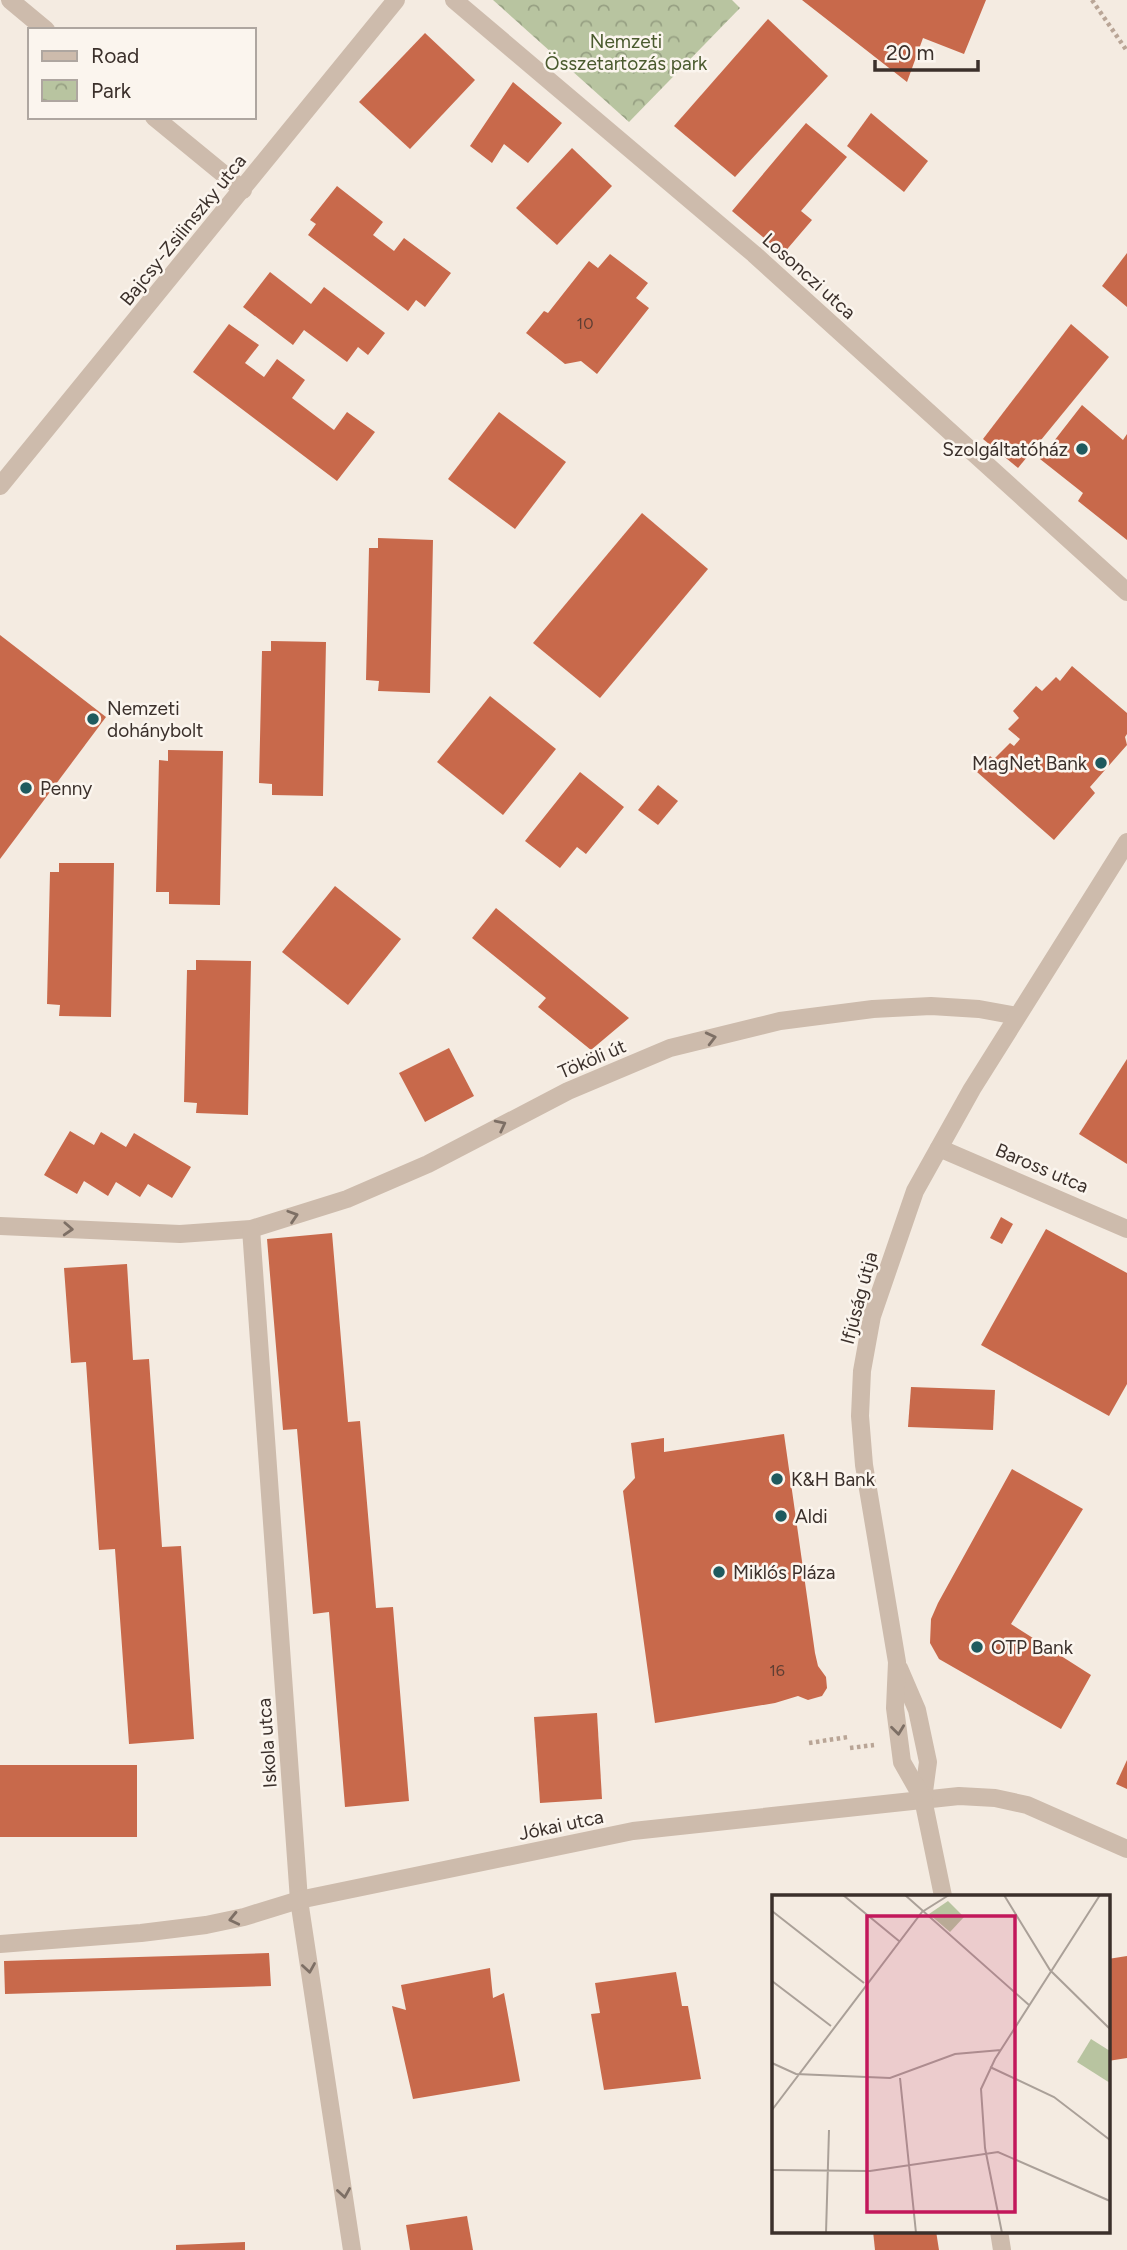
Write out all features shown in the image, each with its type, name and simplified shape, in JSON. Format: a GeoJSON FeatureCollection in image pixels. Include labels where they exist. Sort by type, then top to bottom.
{"type":"FeatureCollection","features":[{"type":"Feature","properties":{"kind":"street"},"geometry":{"type":"LineString","coordinates":[[10,0],[44,28]]}},
{"type":"Feature","properties":{"kind":"street","name":"Bajcsy-Zsilinszky utca"},"geometry":{"type":"LineString","coordinates":[[0,486],[396,0]]}},
{"type":"Feature","properties":{"kind":"street","name":"Losonczi utca"},"geometry":{"type":"LineString","coordinates":[[455,1],[754,254],[1127,592]]}},
{"type":"Feature","properties":{"kind":"street"},"geometry":{"type":"LineString","coordinates":[[156,119],[243,190]]}},
{"type":"Feature","properties":{"kind":"street"},"geometry":{"type":"LineString","coordinates":[[1017,1016],[1127,842]]}},
{"type":"Feature","properties":{"kind":"street","name":"Tököli út"},"geometry":{"type":"LineString","coordinates":[[0,1226],[180,1234],[251,1229],[347,1199],[428,1164],[568,1091],[670,1048],[780,1021],[873,1010],[931,1006],[1017,1016]]}},
{"type":"Feature","properties":{"kind":"street","name":"Ifjúság útja"},"geometry":{"type":"LineString","coordinates":[[943,1895],[923,1799],[902,1762],[895,1708],[897,1662],[864,1465],[860,1416],[862,1371],[872,1315],[915,1191],[1017,1016]]}},
{"type":"Feature","properties":{"kind":"street","name":"Baross utca"},"geometry":{"type":"LineString","coordinates":[[939,1148],[1127,1229]]}},
{"type":"Feature","properties":{"kind":"street","name":"Iskola utca"},"geometry":{"type":"LineString","coordinates":[[251,1229],[299,1900],[352,2250]]}},
{"type":"Feature","properties":{"kind":"street","name":"Ifjúság útja"},"geometry":{"type":"LineString","coordinates":[[897,1662],[918,1710],[928,1762],[923,1799]]}},
{"type":"Feature","properties":{"kind":"street","name":"Jókai utca"},"geometry":{"type":"LineString","coordinates":[[0,1944],[206,1925],[244,1917],[299,1900],[633,1831],[923,1799],[959,1796],[995,1798],[1027,1805],[1127,1849]]}},
{"type":"Feature","properties":{"kind":"street"},"geometry":{"type":"LineString","coordinates":[[999,2232],[1002,2250]]}},
{"type":"Feature","properties":{"kind":"path"},"geometry":{"type":"LineString","coordinates":[[1092,0],[1127,51]]}},
{"type":"Feature","properties":{"kind":"path"},"geometry":{"type":"LineString","coordinates":[[809,1743],[848,1737]]}},
{"type":"Feature","properties":{"kind":"green space","name":"Nemzeti Összetartozás park"},"geometry":{"type":"Polygon","coordinates":[[[493,0],[732,0],[740,8],[629,122],[493,0]]]}},
{"type":"Feature","properties":{"kind":"building"},"geometry":{"type":"Polygon","coordinates":[[[802,0],[986,0],[964,54],[923,38],[907,82],[802,0]]]}},
{"type":"Feature","properties":{"kind":"building"},"geometry":{"type":"Polygon","coordinates":[[[768,19],[828,76],[735,177],[674,126],[768,19]]]}},
{"type":"Feature","properties":{"kind":"building"},"geometry":{"type":"Polygon","coordinates":[[[425,33],[475,80],[410,149],[359,102],[425,33]]]}},
{"type":"Feature","properties":{"kind":"building"},"geometry":{"type":"Polygon","coordinates":[[[513,82],[562,123],[528,163],[504,144],[492,163],[470,146],[513,82]]]}},
{"type":"Feature","properties":{"kind":"building"},"geometry":{"type":"Polygon","coordinates":[[[871,113],[928,161],[904,192],[847,146],[871,113]]]}},
{"type":"Feature","properties":{"kind":"building"},"geometry":{"type":"Polygon","coordinates":[[[806,123],[847,157],[801,211],[812,220],[783,254],[732,211],[806,123]]]}},
{"type":"Feature","properties":{"kind":"building"},"geometry":{"type":"Polygon","coordinates":[[[572,148],[612,186],[557,245],[516,208],[572,148]]]}},
{"type":"Feature","properties":{"kind":"building"},"geometry":{"type":"Polygon","coordinates":[[[337,186],[383,222],[373,235],[394,251],[404,238],[451,273],[425,307],[416,300],[408,311],[308,235],[316,224],[310,220],[337,186]]]}},
{"type":"Feature","properties":{"kind":"building"},"geometry":{"type":"Polygon","coordinates":[[[1127,253],[1127,307],[1102,286],[1127,253]]]}},
{"type":"Feature","properties":{"kind":"building"},"geometry":{"type":"Polygon","coordinates":[[[610,254],[648,283],[636,298],[649,308],[597,374],[581,361],[565,364],[526,333],[544,311],[548,313],[589,261],[598,268],[610,254]]]}},
{"type":"Feature","properties":{"kind":"building"},"geometry":{"type":"Polygon","coordinates":[[[270,272],[311,304],[324,287],[385,333],[368,355],[358,347],[347,362],[304,330],[293,345],[243,307],[270,272]]]}},
{"type":"Feature","properties":{"kind":"building"},"geometry":{"type":"Polygon","coordinates":[[[229,324],[259,345],[245,363],[264,377],[277,359],[305,380],[292,398],[334,430],[347,412],[375,432],[337,481],[193,372],[229,324]]]}},
{"type":"Feature","properties":{"kind":"building"},"geometry":{"type":"Polygon","coordinates":[[[1071,324],[1109,357],[1018,468],[983,439],[1071,324]]]}},
{"type":"Feature","properties":{"kind":"building"},"geometry":{"type":"Polygon","coordinates":[[[1082,405],[1123,440],[1127,434],[1127,540],[1078,501],[1083,493],[1040,459],[1082,405]]]}},
{"type":"Feature","properties":{"kind":"building"},"geometry":{"type":"Polygon","coordinates":[[[499,412],[566,462],[515,529],[448,479],[499,412]]]}},
{"type":"Feature","properties":{"kind":"building"},"geometry":{"type":"Polygon","coordinates":[[[642,513],[708,569],[600,698],[533,643],[642,513]]]}},
{"type":"Feature","properties":{"kind":"building"},"geometry":{"type":"Polygon","coordinates":[[[378,538],[433,540],[430,693],[378,691],[379,681],[366,680],[369,548],[378,548],[378,538]]]}},
{"type":"Feature","properties":{"kind":"building","name":"Penny"},"geometry":{"type":"Polygon","coordinates":[[[0,635],[106,717],[0,859],[0,635]]]}},
{"type":"Feature","properties":{"kind":"building"},"geometry":{"type":"Polygon","coordinates":[[[271,641],[326,642],[323,796],[272,795],[272,784],[259,783],[262,651],[271,651],[271,641]]]}},
{"type":"Feature","properties":{"kind":"building"},"geometry":{"type":"Polygon","coordinates":[[[1072,666],[1127,713],[1127,745],[1090,787],[1095,793],[1054,840],[977,772],[990,756],[994,759],[1010,743],[1014,746],[1020,739],[1008,729],[1019,718],[1013,711],[1036,686],[1042,691],[1056,677],[1060,681],[1072,666]]]}},
{"type":"Feature","properties":{"kind":"building"},"geometry":{"type":"Polygon","coordinates":[[[490,696],[556,749],[503,815],[437,762],[490,696]]]}},
{"type":"Feature","properties":{"kind":"building"},"geometry":{"type":"Polygon","coordinates":[[[168,750],[223,751],[220,905],[169,904],[169,892],[156,892],[159,760],[168,761],[168,750]]]}},
{"type":"Feature","properties":{"kind":"building"},"geometry":{"type":"Polygon","coordinates":[[[580,772],[624,807],[586,854],[577,847],[560,868],[525,841],[580,772]]]}},
{"type":"Feature","properties":{"kind":"building"},"geometry":{"type":"Polygon","coordinates":[[[658,785],[678,801],[658,825],[638,810],[658,785]]]}},
{"type":"Feature","properties":{"kind":"building"},"geometry":{"type":"Polygon","coordinates":[[[59,863],[114,863],[111,1017],[59,1016],[60,1005],[47,1004],[50,872],[59,872],[59,863]]]}},
{"type":"Feature","properties":{"kind":"building"},"geometry":{"type":"Polygon","coordinates":[[[335,886],[401,939],[348,1005],[282,952],[335,886]]]}},
{"type":"Feature","properties":{"kind":"building"},"geometry":{"type":"Polygon","coordinates":[[[496,908],[629,1018],[591,1050],[538,1007],[546,998],[472,938],[496,908]]]}},
{"type":"Feature","properties":{"kind":"building"},"geometry":{"type":"Polygon","coordinates":[[[196,960],[251,961],[248,1115],[196,1113],[197,1103],[184,1102],[187,970],[196,970],[196,960]]]}},
{"type":"Feature","properties":{"kind":"building"},"geometry":{"type":"Polygon","coordinates":[[[449,1048],[474,1096],[425,1122],[399,1073],[449,1048]]]}},
{"type":"Feature","properties":{"kind":"building"},"geometry":{"type":"Polygon","coordinates":[[[1127,1059],[1127,1164],[1079,1134],[1127,1059]]]}},
{"type":"Feature","properties":{"kind":"building"},"geometry":{"type":"Polygon","coordinates":[[[70,1131],[94,1145],[101,1132],[126,1147],[134,1133],[191,1167],[172,1198],[148,1184],[140,1197],[116,1182],[108,1196],[84,1181],[77,1194],[44,1175],[70,1131]]]}},
{"type":"Feature","properties":{"kind":"building"},"geometry":{"type":"Polygon","coordinates":[[[1001,1217],[1013,1224],[1002,1244],[990,1238],[1001,1217]]]}},
{"type":"Feature","properties":{"kind":"building"},"geometry":{"type":"Polygon","coordinates":[[[1046,1229],[1127,1273],[1127,1384],[1109,1416],[981,1345],[1046,1229]]]}},
{"type":"Feature","properties":{"kind":"building"},"geometry":{"type":"Polygon","coordinates":[[[332,1233],[348,1422],[360,1421],[376,1608],[393,1607],[409,1801],[345,1807],[329,1612],[313,1614],[297,1429],[283,1430],[267,1239],[332,1233]]]}},
{"type":"Feature","properties":{"kind":"building"},"geometry":{"type":"Polygon","coordinates":[[[127,1264],[133,1360],[149,1359],[162,1547],[181,1546],[194,1739],[129,1744],[115,1549],[99,1550],[86,1362],[71,1363],[64,1268],[127,1264]]]}},
{"type":"Feature","properties":{"kind":"building"},"geometry":{"type":"Polygon","coordinates":[[[911,1387],[995,1390],[993,1430],[908,1427],[911,1387]]]}},
{"type":"Feature","properties":{"kind":"building","name":"Miklós Pláza"},"geometry":{"type":"Polygon","coordinates":[[[784,1434],[815,1653],[818,1666],[826,1677],[827,1688],[822,1696],[808,1700],[798,1696],[775,1703],[655,1723],[623,1491],[635,1478],[631,1443],[664,1438],[664,1452],[784,1434]]]}},
{"type":"Feature","properties":{"kind":"building"},"geometry":{"type":"Polygon","coordinates":[[[1012,1469],[1083,1509],[1011,1624],[1091,1675],[1061,1729],[939,1659],[930,1643],[931,1619],[938,1603],[1012,1469]]]}},
{"type":"Feature","properties":{"kind":"building"},"geometry":{"type":"Polygon","coordinates":[[[597,1713],[602,1799],[540,1803],[534,1717],[597,1713]]]}},
{"type":"Feature","properties":{"kind":"building"},"geometry":{"type":"Polygon","coordinates":[[[1127,1760],[1127,1789],[1116,1784],[1127,1760]]]}},
{"type":"Feature","properties":{"kind":"building"},"geometry":{"type":"Polygon","coordinates":[[[0,1765],[137,1765],[137,1837],[0,1837],[0,1765]]]}},
{"type":"Feature","properties":{"kind":"building"},"geometry":{"type":"Polygon","coordinates":[[[269,1953],[271,1986],[5,1994],[4,1961],[269,1953]]]}},
{"type":"Feature","properties":{"kind":"building"},"geometry":{"type":"Polygon","coordinates":[[[1127,1956],[1127,2058],[1110,2061],[1110,1959],[1127,1956]]]}},
{"type":"Feature","properties":{"kind":"building"},"geometry":{"type":"Polygon","coordinates":[[[490,1968],[493,1998],[504,1993],[520,2081],[413,2099],[392,2006],[406,2010],[401,1985],[490,1968]]]}},
{"type":"Feature","properties":{"kind":"building"},"geometry":{"type":"Polygon","coordinates":[[[676,1972],[682,2006],[688,2006],[701,2079],[604,2090],[591,2014],[600,2013],[595,1983],[676,1972]]]}},
{"type":"Feature","properties":{"kind":"building"},"geometry":{"type":"Polygon","coordinates":[[[467,2216],[473,2250],[410,2250],[406,2225],[467,2216]]]}},
{"type":"Feature","properties":{"kind":"building"},"geometry":{"type":"Polygon","coordinates":[[[873,2232],[936,2232],[939,2250],[875,2250],[873,2232]]]}},
{"type":"Feature","properties":{"kind":"building"},"geometry":{"type":"Polygon","coordinates":[[[245,2242],[245,2250],[176,2250],[176,2245],[245,2242]]]}},
{"type":"Feature","properties":{"kind":"place","name":"Szolgáltatóház"},"geometry":{"type":"Point","coordinates":[1082,449]}},
{"type":"Feature","properties":{"kind":"place","name":"Nemzeti dohánybolt"},"geometry":{"type":"Point","coordinates":[93,719]}},
{"type":"Feature","properties":{"kind":"place","name":"MagNet Bank"},"geometry":{"type":"Point","coordinates":[1101,763]}},
{"type":"Feature","properties":{"kind":"place","name":"Penny"},"geometry":{"type":"Point","coordinates":[26,788]}},
{"type":"Feature","properties":{"kind":"place","name":"K&H Bank"},"geometry":{"type":"Point","coordinates":[777,1479]}},
{"type":"Feature","properties":{"kind":"place","name":"Aldi"},"geometry":{"type":"Point","coordinates":[781,1516]}},
{"type":"Feature","properties":{"kind":"place","name":"Miklós Pláza"},"geometry":{"type":"Point","coordinates":[719,1572]}},
{"type":"Feature","properties":{"kind":"place","name":"OTP Bank"},"geometry":{"type":"Point","coordinates":[977,1647]}}]}
